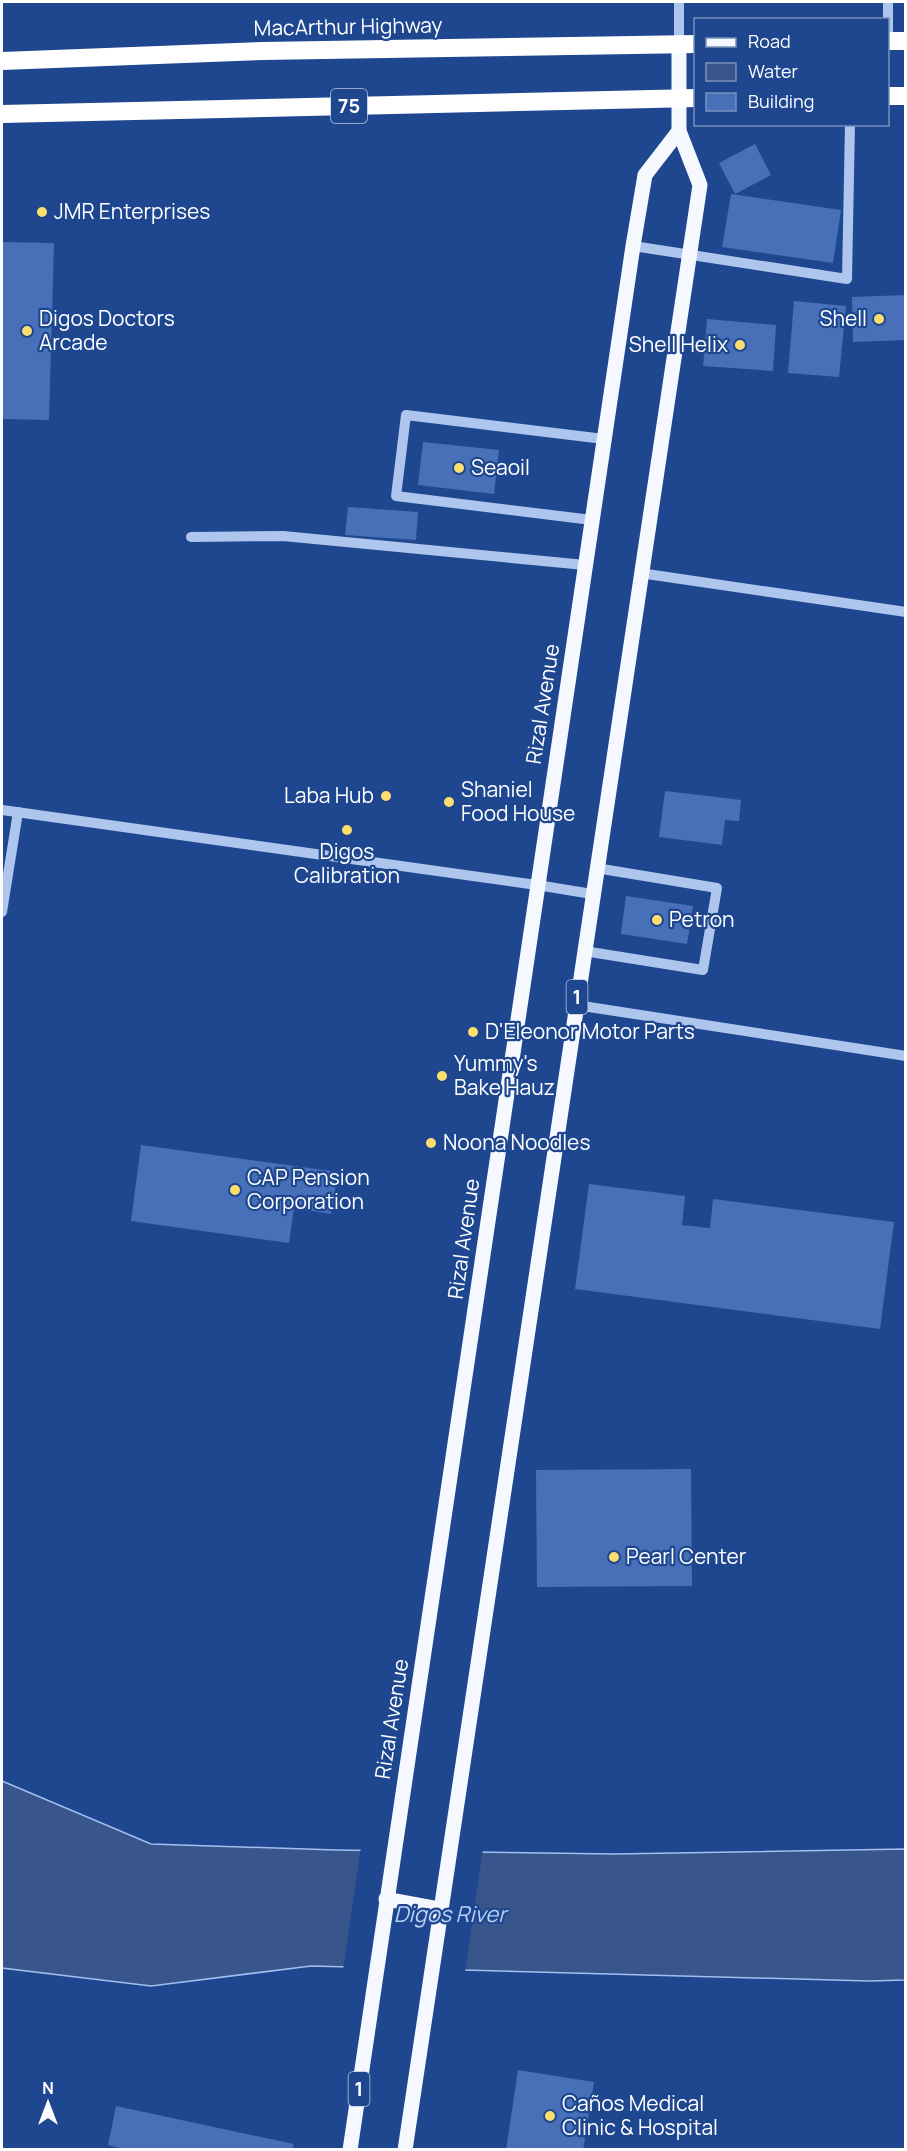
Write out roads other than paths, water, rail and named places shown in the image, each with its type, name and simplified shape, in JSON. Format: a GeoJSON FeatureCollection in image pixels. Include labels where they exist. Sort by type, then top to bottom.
{"type":"FeatureCollection","features":[{"type":"Feature","properties":{"kind":"highway"},"geometry":{"type":"LineString","coordinates":[[889,41],[906,41]]}},
{"type":"Feature","properties":{"kind":"highway","name":"MacArthur Highway"},"geometry":{"type":"LineString","coordinates":[[2,61],[262,51],[687,44]]}},
{"type":"Feature","properties":{"kind":"highway"},"geometry":{"type":"LineString","coordinates":[[889,96],[906,96]]}},
{"type":"Feature","properties":{"kind":"highway","name":"75"},"geometry":{"type":"LineString","coordinates":[[2,114],[687,98]]}},
{"type":"Feature","properties":{"kind":"main road","name":"1"},"geometry":{"type":"LineString","coordinates":[[405,2150],[699,185],[679,131],[687,98],[687,44]]}},
{"type":"Feature","properties":{"kind":"main road","name":"Rizal Avenue"},"geometry":{"type":"LineString","coordinates":[[350,2150],[633,246],[645,175],[679,131]]}},
{"type":"Feature","properties":{"kind":"main road"},"geometry":{"type":"LineString","coordinates":[[386,1899],[440,1909]]}},
{"type":"Feature","properties":{"kind":"street"},"geometry":{"type":"LineString","coordinates":[[679,2],[687,44]]}},
{"type":"Feature","properties":{"kind":"street"},"geometry":{"type":"LineString","coordinates":[[888,2],[888,18]]}},
{"type":"Feature","properties":{"kind":"street"},"geometry":{"type":"LineString","coordinates":[[633,246],[847,279],[850,126]]}},
{"type":"Feature","properties":{"kind":"street"},"geometry":{"type":"LineString","coordinates":[[592,520],[396,496],[406,415],[604,439]]}},
{"type":"Feature","properties":{"kind":"street"},"geometry":{"type":"LineString","coordinates":[[191,537],[283,536],[585,565]]}},
{"type":"Feature","properties":{"kind":"street"},"geometry":{"type":"LineString","coordinates":[[640,573],[906,612]]}},
{"type":"Feature","properties":{"kind":"street"},"geometry":{"type":"LineString","coordinates":[[2,810],[592,894]]}},
{"type":"Feature","properties":{"kind":"street"},"geometry":{"type":"LineString","coordinates":[[2,912],[18,812]]}},
{"type":"Feature","properties":{"kind":"street"},"geometry":{"type":"LineString","coordinates":[[584,951],[703,970],[717,888],[596,868]]}},
{"type":"Feature","properties":{"kind":"street"},"geometry":{"type":"LineString","coordinates":[[576,1005],[906,1056]]}},
{"type":"Feature","properties":{"kind":"water","name":"Digos River"},"geometry":{"type":"Polygon","coordinates":[[[2,1781],[151,1844],[336,1850],[614,1854],[905,1849],[905,1980],[869,1981],[311,1966],[151,1986],[2,1968],[2,1781]]]}},
{"type":"Feature","properties":{"kind":"place","name":"JMR Enterprises"},"geometry":{"type":"Point","coordinates":[42,212]}},
{"type":"Feature","properties":{"kind":"place","name":"Shell"},"geometry":{"type":"Point","coordinates":[879,319]}},
{"type":"Feature","properties":{"kind":"place","name":"Digos Doctors Arcade"},"geometry":{"type":"Point","coordinates":[27,331]}},
{"type":"Feature","properties":{"kind":"place","name":"Shell Helix"},"geometry":{"type":"Point","coordinates":[740,345]}},
{"type":"Feature","properties":{"kind":"place","name":"Seaoil"},"geometry":{"type":"Point","coordinates":[459,468]}},
{"type":"Feature","properties":{"kind":"place","name":"Laba Hub"},"geometry":{"type":"Point","coordinates":[386,796]}},
{"type":"Feature","properties":{"kind":"place","name":"Shaniel Food House"},"geometry":{"type":"Point","coordinates":[449,802]}},
{"type":"Feature","properties":{"kind":"place","name":"Digos Calibration"},"geometry":{"type":"Point","coordinates":[347,830]}},
{"type":"Feature","properties":{"kind":"place","name":"Petron"},"geometry":{"type":"Point","coordinates":[657,920]}},
{"type":"Feature","properties":{"kind":"place","name":"D'Eleonor Motor Parts"},"geometry":{"type":"Point","coordinates":[473,1032]}},
{"type":"Feature","properties":{"kind":"place","name":"Yummy's Bake Hauz"},"geometry":{"type":"Point","coordinates":[442,1076]}},
{"type":"Feature","properties":{"kind":"place","name":"Noona Noodles"},"geometry":{"type":"Point","coordinates":[431,1143]}},
{"type":"Feature","properties":{"kind":"place","name":"CAP Pension Corporation"},"geometry":{"type":"Point","coordinates":[235,1190]}},
{"type":"Feature","properties":{"kind":"place","name":"Pearl Center"},"geometry":{"type":"Point","coordinates":[614,1557]}},
{"type":"Feature","properties":{"kind":"place","name":"Caños Medical Clinic & Hospital"},"geometry":{"type":"Point","coordinates":[550,2116]}}]}
